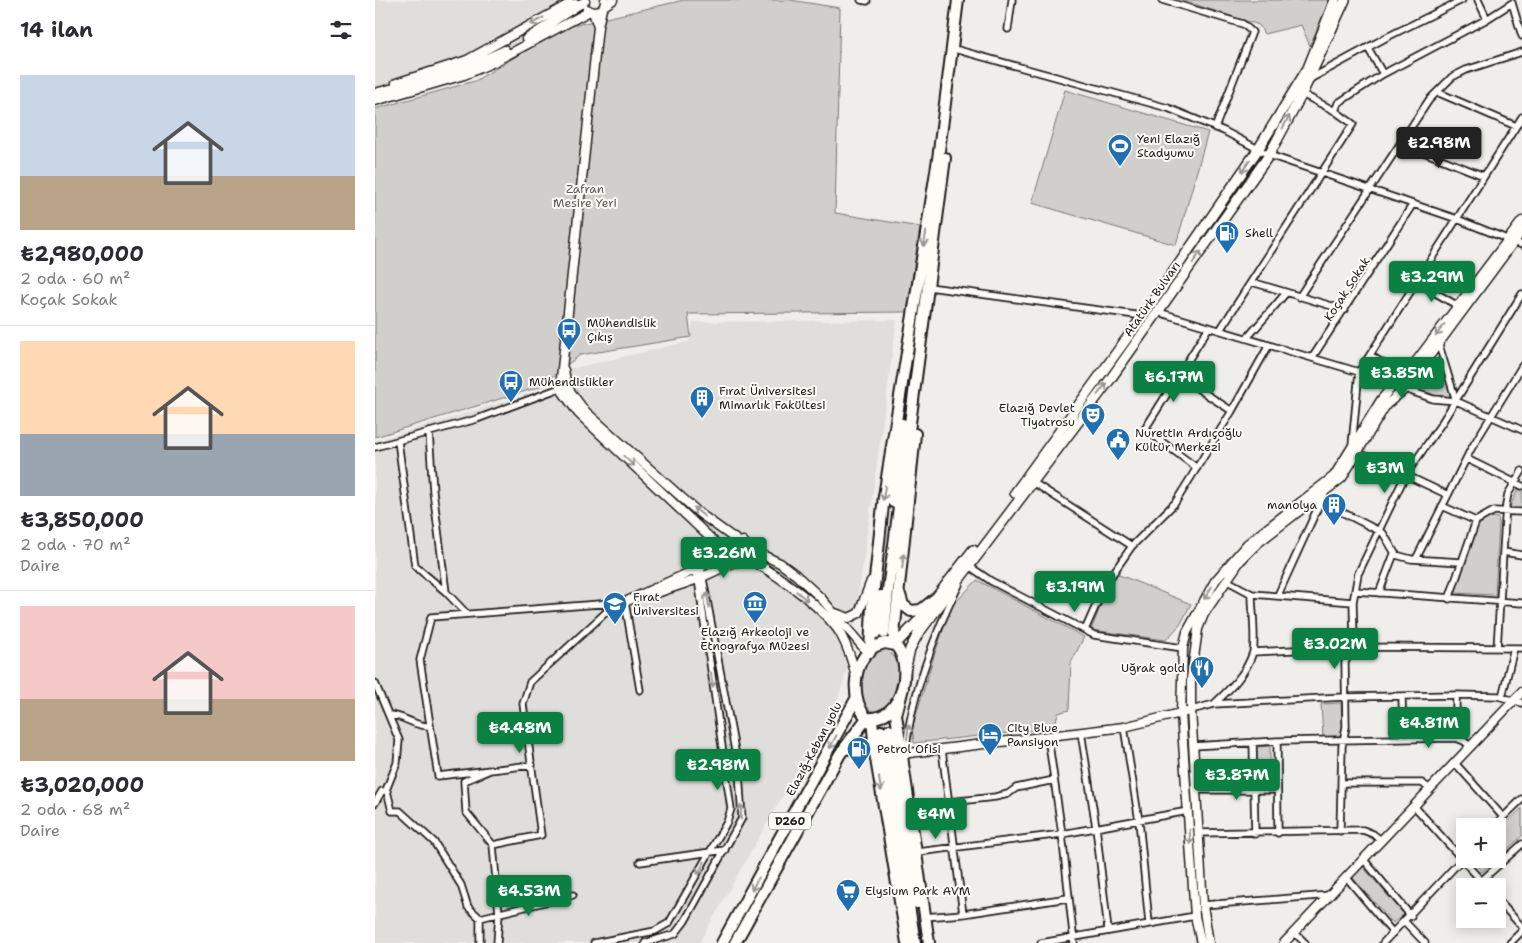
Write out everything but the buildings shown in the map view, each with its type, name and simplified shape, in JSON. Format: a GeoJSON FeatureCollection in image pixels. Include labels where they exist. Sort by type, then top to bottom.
{"type":"FeatureCollection","features":[{"type":"Feature","properties":{"kind":"highway"},"geometry":{"type":"LineString","coordinates":[[869,652],[884,496],[938,159],[958,0]]}},
{"type":"Feature","properties":{"kind":"highway"},"geometry":{"type":"LineString","coordinates":[[917,289],[880,633],[929,287],[964,0]]}},
{"type":"Feature","properties":{"kind":"highway"},"geometry":{"type":"LineString","coordinates":[[929,287],[894,644],[903,657],[905,672],[896,715],[918,852],[924,917],[929,943]]}},
{"type":"Feature","properties":{"kind":"highway"},"geometry":{"type":"LineString","coordinates":[[899,592],[903,605],[911,611],[921,610],[935,599]]}},
{"type":"Feature","properties":{"kind":"highway"},"geometry":{"type":"LineString","coordinates":[[894,644],[885,642],[873,647],[869,652],[856,679],[856,698],[870,718],[907,943]]}},
{"type":"Feature","properties":{"kind":"highway"},"geometry":{"type":"LineString","coordinates":[[870,718],[888,712],[903,688]]}},
{"type":"Feature","properties":{"kind":"highway","name":"Elazığ-Keban yolu"},"geometry":{"type":"LineString","coordinates":[[722,943],[856,698]]}},
{"type":"Feature","properties":{"kind":"highway","name":"Elazığ-Keban yolu"},"geometry":{"type":"LineString","coordinates":[[735,943],[836,761],[870,718]]}},
{"type":"Feature","properties":{"kind":"highway"},"geometry":{"type":"LineString","coordinates":[[915,943],[885,730],[924,943]]}},
{"type":"Feature","properties":{"kind":"highway","name":"D260"},"geometry":{"type":"LineString","coordinates":[[836,761],[849,747],[857,742],[865,742],[874,747]]}},
{"type":"Feature","properties":{"kind":"main road","name":"Atatürk Bulvarı"},"geometry":{"type":"LineString","coordinates":[[894,644],[918,622],[983,538],[1143,316],[1259,148],[1308,68],[1335,0]]}},
{"type":"Feature","properties":{"kind":"main road","name":"Atatürk Bulvarı"},"geometry":{"type":"LineString","coordinates":[[905,672],[911,649],[918,634],[1158,312],[1269,155],[1302,94],[1345,0]]}},
{"type":"Feature","properties":{"kind":"street"},"geometry":{"type":"LineString","coordinates":[[375,102],[464,75],[494,62],[613,0]]}},
{"type":"Feature","properties":{"kind":"street"},"geometry":{"type":"LineString","coordinates":[[1009,28],[1012,0]]}},
{"type":"Feature","properties":{"kind":"street"},"geometry":{"type":"LineString","coordinates":[[1162,0],[1243,24],[1252,32],[1215,128]]}},
{"type":"Feature","properties":{"kind":"street"},"geometry":{"type":"LineString","coordinates":[[1308,80],[1462,0]]}},
{"type":"Feature","properties":{"kind":"street"},"geometry":{"type":"LineString","coordinates":[[1478,0],[1487,19]]}},
{"type":"Feature","properties":{"kind":"street"},"geometry":{"type":"LineString","coordinates":[[583,2],[592,12],[598,27]]}},
{"type":"Feature","properties":{"kind":"street"},"geometry":{"type":"LineString","coordinates":[[375,88],[443,69],[467,60],[569,4],[583,2]]}},
{"type":"Feature","properties":{"kind":"street"},"geometry":{"type":"LineString","coordinates":[[375,93],[414,84],[485,60],[523,41],[583,2]]}},
{"type":"Feature","properties":{"kind":"street"},"geometry":{"type":"LineString","coordinates":[[1335,111],[1338,103],[1383,74],[1487,19],[1511,2],[1522,36]]}},
{"type":"Feature","properties":{"kind":"street"},"geometry":{"type":"LineString","coordinates":[[604,5],[598,27],[560,388],[578,413],[706,534],[729,553],[735,562]]}},
{"type":"Feature","properties":{"kind":"street"},"geometry":{"type":"LineString","coordinates":[[1368,48],[1383,74]]}},
{"type":"Feature","properties":{"kind":"street"},"geometry":{"type":"LineString","coordinates":[[958,50],[1168,108],[1259,148],[1269,155],[1457,219],[1515,242]]}},
{"type":"Feature","properties":{"kind":"street"},"geometry":{"type":"LineString","coordinates":[[1299,297],[1429,100],[1452,77],[1466,70],[1522,52]]}},
{"type":"Feature","properties":{"kind":"street"},"geometry":{"type":"LineString","coordinates":[[1437,92],[1516,126]]}},
{"type":"Feature","properties":{"kind":"street"},"geometry":{"type":"LineString","coordinates":[[1220,330],[1353,124],[1335,111],[1302,94]]}},
{"type":"Feature","properties":{"kind":"street"},"geometry":{"type":"LineString","coordinates":[[1354,450],[1359,372],[1522,117]]}},
{"type":"Feature","properties":{"kind":"street"},"geometry":{"type":"LineString","coordinates":[[1401,143],[1484,176]]}},
{"type":"Feature","properties":{"kind":"street","name":"Koçak Sokak"},"geometry":{"type":"LineString","coordinates":[[1312,358],[1413,204]]}},
{"type":"Feature","properties":{"kind":"street"},"geometry":{"type":"LineString","coordinates":[[1209,943],[1203,905],[1191,710],[1191,680],[1198,629],[1204,614],[1239,562],[1258,543],[1324,494],[1346,473],[1354,450],[1381,400],[1401,375],[1411,368],[1458,306],[1515,242],[1522,221]]}},
{"type":"Feature","properties":{"kind":"street"},"geometry":{"type":"LineString","coordinates":[[1201,943],[1195,916],[1181,713],[1183,648],[1194,618],[1215,581],[1247,544],[1334,476],[1386,405],[1405,389],[1439,345],[1522,231]]}},
{"type":"Feature","properties":{"kind":"street"},"geometry":{"type":"LineString","coordinates":[[1252,282],[1345,310]]}},
{"type":"Feature","properties":{"kind":"street"},"geometry":{"type":"LineString","coordinates":[[1417,282],[1458,306]]}},
{"type":"Feature","properties":{"kind":"street"},"geometry":{"type":"LineString","coordinates":[[929,287],[1143,316]]}},
{"type":"Feature","properties":{"kind":"street"},"geometry":{"type":"LineString","coordinates":[[1247,338],[1285,293]]}},
{"type":"Feature","properties":{"kind":"street"},"geometry":{"type":"LineString","coordinates":[[1340,831],[1343,740],[1346,727],[1344,698],[1345,663],[1353,641],[1353,602],[1358,574],[1405,476],[1455,401],[1522,294]]}},
{"type":"Feature","properties":{"kind":"street"},"geometry":{"type":"LineString","coordinates":[[1158,312],[1359,372]]}},
{"type":"Feature","properties":{"kind":"street"},"geometry":{"type":"LineString","coordinates":[[1197,468],[1145,429],[1209,327]]}},
{"type":"Feature","properties":{"kind":"street"},"geometry":{"type":"LineString","coordinates":[[1085,630],[1105,585],[1132,546],[1175,503],[1233,411],[1269,345]]}},
{"type":"Feature","properties":{"kind":"street"},"geometry":{"type":"LineString","coordinates":[[1439,345],[1455,401]]}},
{"type":"Feature","properties":{"kind":"street"},"geometry":{"type":"LineString","coordinates":[[1370,355],[1401,375],[1405,389]]}},
{"type":"Feature","properties":{"kind":"street"},"geometry":{"type":"LineString","coordinates":[[562,358],[567,387],[585,410],[699,514],[738,541],[746,543],[750,548],[780,563],[796,575],[869,652]]}},
{"type":"Feature","properties":{"kind":"street"},"geometry":{"type":"LineString","coordinates":[[1417,559],[1442,506],[1490,415],[1521,370]]}},
{"type":"Feature","properties":{"kind":"street"},"geometry":{"type":"LineString","coordinates":[[1180,376],[1233,411]]}},
{"type":"Feature","properties":{"kind":"street"},"geometry":{"type":"LineString","coordinates":[[375,447],[477,419],[560,388]]}},
{"type":"Feature","properties":{"kind":"street"},"geometry":{"type":"LineString","coordinates":[[1405,389],[1433,400],[1455,401],[1522,430]]}},
{"type":"Feature","properties":{"kind":"street"},"geometry":{"type":"LineString","coordinates":[[429,432],[433,491],[446,592]]}},
{"type":"Feature","properties":{"kind":"street"},"geometry":{"type":"LineString","coordinates":[[398,441],[415,566],[446,592],[465,613]]}},
{"type":"Feature","properties":{"kind":"street"},"geometry":{"type":"LineString","coordinates":[[1354,450],[1448,495]]}},
{"type":"Feature","properties":{"kind":"street"},"geometry":{"type":"LineString","coordinates":[[1467,459],[1522,486]]}},
{"type":"Feature","properties":{"kind":"street"},"geometry":{"type":"LineString","coordinates":[[1497,648],[1505,511],[1509,494],[1522,470]]}},
{"type":"Feature","properties":{"kind":"street"},"geometry":{"type":"LineString","coordinates":[[1031,481],[1132,546]]}},
{"type":"Feature","properties":{"kind":"street"},"geometry":{"type":"LineString","coordinates":[[1324,494],[1328,505],[1383,533],[1394,554],[1379,593]]}},
{"type":"Feature","properties":{"kind":"street"},"geometry":{"type":"LineString","coordinates":[[1279,595],[1324,494]]}},
{"type":"Feature","properties":{"kind":"street"},"geometry":{"type":"LineString","coordinates":[[1442,506],[1476,521]]}},
{"type":"Feature","properties":{"kind":"street"},"geometry":{"type":"LineString","coordinates":[[1449,599],[1476,521],[1494,511],[1522,512]]}},
{"type":"Feature","properties":{"kind":"street"},"geometry":{"type":"LineString","coordinates":[[625,602],[729,553],[732,544],[738,541]]}},
{"type":"Feature","properties":{"kind":"street"},"geometry":{"type":"LineString","coordinates":[[532,765],[438,776],[420,660],[431,617],[625,602],[701,578],[735,562],[742,562],[747,559],[750,548]]}},
{"type":"Feature","properties":{"kind":"street"},"geometry":{"type":"LineString","coordinates":[[1503,552],[1522,555]]}},
{"type":"Feature","properties":{"kind":"street"},"geometry":{"type":"LineString","coordinates":[[1394,554],[1417,559],[1461,562]]}},
{"type":"Feature","properties":{"kind":"street"},"geometry":{"type":"LineString","coordinates":[[747,559],[781,579],[822,613],[840,634],[853,666],[856,679]]}},
{"type":"Feature","properties":{"kind":"street"},"geometry":{"type":"LineString","coordinates":[[832,611],[849,618],[859,613],[877,562]]}},
{"type":"Feature","properties":{"kind":"street"},"geometry":{"type":"LineString","coordinates":[[1183,648],[1094,634],[991,581],[969,566],[941,620],[903,753],[942,750],[1124,727],[1213,704],[1456,695],[1502,697],[1518,702]]}},
{"type":"Feature","properties":{"kind":"street"},"geometry":{"type":"LineString","coordinates":[[645,943],[675,934],[685,921],[742,818],[739,772],[698,569]]}},
{"type":"Feature","properties":{"kind":"street"},"geometry":{"type":"LineString","coordinates":[[594,943],[655,931],[669,923],[727,822],[731,810],[701,578]]}},
{"type":"Feature","properties":{"kind":"street"},"geometry":{"type":"LineString","coordinates":[[1226,580],[1252,594],[1353,602]]}},
{"type":"Feature","properties":{"kind":"street"},"geometry":{"type":"LineString","coordinates":[[1355,591],[1522,603]]}},
{"type":"Feature","properties":{"kind":"street"},"geometry":{"type":"LineString","coordinates":[[1213,704],[1229,691],[1243,672],[1253,652],[1252,594]]}},
{"type":"Feature","properties":{"kind":"street"},"geometry":{"type":"LineString","coordinates":[[625,602],[639,690]]}},
{"type":"Feature","properties":{"kind":"street"},"geometry":{"type":"LineString","coordinates":[[493,845],[541,834],[523,704],[530,682],[615,604]]}},
{"type":"Feature","properties":{"kind":"street"},"geometry":{"type":"LineString","coordinates":[[1253,652],[1351,647],[1522,648]]}},
{"type":"Feature","properties":{"kind":"street"},"geometry":{"type":"LineString","coordinates":[[1502,697],[1515,648]]}},
{"type":"Feature","properties":{"kind":"street"},"geometry":{"type":"LineString","coordinates":[[375,683],[399,740],[397,763],[386,790],[382,791],[375,803]]}},
{"type":"Feature","properties":{"kind":"street"},"geometry":{"type":"LineString","coordinates":[[1284,943],[1455,763],[1518,702],[1522,692]]}},
{"type":"Feature","properties":{"kind":"street"},"geometry":{"type":"LineString","coordinates":[[1456,695],[1456,738]]}},
{"type":"Feature","properties":{"kind":"street"},"geometry":{"type":"LineString","coordinates":[[1401,696],[1403,739]]}},
{"type":"Feature","properties":{"kind":"street"},"geometry":{"type":"LineString","coordinates":[[389,715],[399,716],[420,726],[430,726]]}},
{"type":"Feature","properties":{"kind":"street"},"geometry":{"type":"LineString","coordinates":[[1124,727],[1139,821],[1149,923]]}},
{"type":"Feature","properties":{"kind":"street"},"geometry":{"type":"LineString","coordinates":[[1081,732],[1096,827],[1108,930]]}},
{"type":"Feature","properties":{"kind":"street"},"geometry":{"type":"LineString","coordinates":[[1048,737],[1062,834],[1074,940]]}},
{"type":"Feature","properties":{"kind":"street"},"geometry":{"type":"LineString","coordinates":[[1193,746],[1277,741],[1456,738],[1464,741],[1471,747]]}},
{"type":"Feature","properties":{"kind":"street"},"geometry":{"type":"LineString","coordinates":[[1277,741],[1278,833]]}},
{"type":"Feature","properties":{"kind":"street"},"geometry":{"type":"LineString","coordinates":[[1253,742],[1255,834]]}},
{"type":"Feature","properties":{"kind":"street"},"geometry":{"type":"LineString","coordinates":[[942,750],[963,914]]}},
{"type":"Feature","properties":{"kind":"street"},"geometry":{"type":"LineString","coordinates":[[1455,763],[1503,817],[1522,799]]}},
{"type":"Feature","properties":{"kind":"street"},"geometry":{"type":"LineString","coordinates":[[489,770],[464,781],[466,812],[493,845],[499,914],[497,943]]}},
{"type":"Feature","properties":{"kind":"street"},"geometry":{"type":"LineString","coordinates":[[949,802],[995,797],[1008,794],[1016,788],[1054,780]]}},
{"type":"Feature","properties":{"kind":"street"},"geometry":{"type":"LineString","coordinates":[[1342,783],[1422,783],[1430,789]]}},
{"type":"Feature","properties":{"kind":"street"},"geometry":{"type":"LineString","coordinates":[[386,790],[390,794],[392,811],[400,811],[434,842],[461,885],[468,906],[480,918],[481,943]]}},
{"type":"Feature","properties":{"kind":"street"},"geometry":{"type":"LineString","coordinates":[[1197,790],[1277,790]]}},
{"type":"Feature","properties":{"kind":"street"},"geometry":{"type":"LineString","coordinates":[[1415,807],[1456,851]]}},
{"type":"Feature","properties":{"kind":"street"},"geometry":{"type":"LineString","coordinates":[[918,852],[1062,834],[1188,811]]}},
{"type":"Feature","properties":{"kind":"street"},"geometry":{"type":"LineString","coordinates":[[1199,833],[1255,834],[1366,831],[1382,841]]}},
{"type":"Feature","properties":{"kind":"street"},"geometry":{"type":"LineString","coordinates":[[1489,878],[1522,844]]}},
{"type":"Feature","properties":{"kind":"street"},"geometry":{"type":"LineString","coordinates":[[640,862],[725,850]]}},
{"type":"Feature","properties":{"kind":"street"},"geometry":{"type":"LineString","coordinates":[[1364,860],[1411,916]]}},
{"type":"Feature","properties":{"kind":"street"},"geometry":{"type":"LineString","coordinates":[[1383,943],[1411,916],[1456,866]]}},
{"type":"Feature","properties":{"kind":"street"},"geometry":{"type":"LineString","coordinates":[[1471,868],[1478,878]]}},
{"type":"Feature","properties":{"kind":"street"},"geometry":{"type":"LineString","coordinates":[[1347,878],[1393,933]]}},
{"type":"Feature","properties":{"kind":"street"},"geometry":{"type":"LineString","coordinates":[[480,918],[573,895]]}},
{"type":"Feature","properties":{"kind":"street"},"geometry":{"type":"LineString","coordinates":[[1203,905],[1331,895]]}},
{"type":"Feature","properties":{"kind":"street"},"geometry":{"type":"LineString","coordinates":[[924,917],[963,914],[1069,898]]}},
{"type":"Feature","properties":{"kind":"street"},"geometry":{"type":"LineString","coordinates":[[1506,910],[1522,927]]}},
{"type":"Feature","properties":{"kind":"street"},"geometry":{"type":"LineString","coordinates":[[1041,943],[1074,940],[1108,930],[1195,916]]}},
{"type":"Feature","properties":{"kind":"street"},"geometry":{"type":"LineString","coordinates":[[1405,922],[1425,943]]}},
{"type":"Feature","properties":{"kind":"street"},"geometry":{"type":"LineString","coordinates":[[1295,932],[1305,943]]}},
{"type":"Feature","properties":{"kind":"street"},"geometry":{"type":"LineString","coordinates":[[1510,943],[1522,932]]}},
{"type":"Feature","properties":{"kind":"shaded area"},"geometry":{"type":"Polygon","coordinates":[[[375,0],[566,0],[582,20],[542,38],[489,69],[375,108],[375,0]]]}},
{"type":"Feature","properties":{"kind":"shaded area","name":"Fırat Üniversitesi"},"geometry":{"type":"Polygon","coordinates":[[[897,320],[858,599],[853,650],[833,715],[795,774],[699,943],[375,943],[375,441],[546,389],[570,369],[690,341],[693,322],[897,320]]]}},
{"type":"Feature","properties":{"kind":"green space","name":"Zafran Mesire Yeri"},"geometry":{"type":"Polygon","coordinates":[[[684,0],[790,0],[840,8],[835,213],[920,227],[907,312],[688,314],[691,337],[580,355],[539,387],[375,437],[375,109],[475,81],[563,28],[684,0]]]}},
{"type":"Feature","properties":{"kind":"green space"},"geometry":{"type":"Polygon","coordinates":[[[1181,0],[1329,0],[1310,46],[1301,25],[1264,34],[1259,25],[1181,0]]]}},
{"type":"Feature","properties":{"kind":"green space","name":"Yeni Elazığ Stadyumu"},"geometry":{"type":"Polygon","coordinates":[[[1065,90],[1208,132],[1176,245],[1032,203],[1065,90]]]}},
{"type":"Feature","properties":{"kind":"green space"},"geometry":{"type":"Polygon","coordinates":[[[1438,357],[1449,387],[1450,397],[1440,397],[1432,394],[1417,384],[1438,357]]]}},
{"type":"Feature","properties":{"kind":"green space"},"geometry":{"type":"Polygon","coordinates":[[[1518,489],[1522,491],[1522,509],[1512,509],[1510,507],[1518,489]]]}},
{"type":"Feature","properties":{"kind":"green space"},"geometry":{"type":"Polygon","coordinates":[[[1489,517],[1498,518],[1499,523],[1495,595],[1455,593],[1473,530],[1489,517]]]}},
{"type":"Feature","properties":{"kind":"green space"},"geometry":{"type":"Polygon","coordinates":[[[1117,574],[1191,604],[1180,625],[1166,640],[1091,630],[1117,574]]]}},
{"type":"Feature","properties":{"kind":"green space"},"geometry":{"type":"Polygon","coordinates":[[[977,580],[1084,637],[1071,663],[1069,710],[1058,713],[1054,728],[914,743],[912,729],[951,607],[977,580]]]}},
{"type":"Feature","properties":{"kind":"green space"},"geometry":{"type":"Polygon","coordinates":[[[881,651],[891,654],[897,660],[900,669],[900,679],[894,699],[881,711],[876,711],[863,706],[861,682],[864,667],[874,655],[881,651]]]}},
{"type":"Feature","properties":{"kind":"green space"},"geometry":{"type":"Polygon","coordinates":[[[1341,703],[1343,737],[1323,737],[1321,704],[1341,703]]]}},
{"type":"Feature","properties":{"kind":"green space"},"geometry":{"type":"Polygon","coordinates":[[[1270,746],[1270,785],[1257,786],[1256,747],[1270,746]]]}},
{"type":"Feature","properties":{"kind":"green space"},"geometry":{"type":"Polygon","coordinates":[[[1522,808],[1522,836],[1506,851],[1506,823],[1522,808]]]}},
{"type":"Feature","properties":{"kind":"green space"},"geometry":{"type":"Polygon","coordinates":[[[1363,867],[1404,914],[1393,923],[1352,877],[1363,867]]]}},
{"type":"Feature","properties":{"kind":"green space"},"geometry":{"type":"Polygon","coordinates":[[[1479,868],[1487,868],[1482,872],[1479,868]]]}},
{"type":"Feature","properties":{"kind":"tunnel"},"geometry":{"type":"LineString","coordinates":[[876,633],[881,731]]}},
{"type":"Feature","properties":{"kind":"tunnel"},"geometry":{"type":"LineString","coordinates":[[884,636],[889,730]]}},
{"type":"Feature","properties":{"kind":"place","name":"Yeni Elazığ Stadyumu"},"geometry":{"type":"Point","coordinates":[1120,167]}},
{"type":"Feature","properties":{"kind":"place","name":"Shell"},"geometry":{"type":"Point","coordinates":[1227,254]}},
{"type":"Feature","properties":{"kind":"place","name":"Mühendislik Çıkış"},"geometry":{"type":"Point","coordinates":[569,351]}},
{"type":"Feature","properties":{"kind":"place","name":"Mühendislikler"},"geometry":{"type":"Point","coordinates":[511,403]}},
{"type":"Feature","properties":{"kind":"place","name":"Fırat Üniversitesi Mimarlık Fakültesi"},"geometry":{"type":"Point","coordinates":[702,419]}},
{"type":"Feature","properties":{"kind":"place","name":"Elazığ Devlet Tiyatrosu"},"geometry":{"type":"Point","coordinates":[1093,436]}},
{"type":"Feature","properties":{"kind":"place","name":"Nurettin Ardıçoğlu Kültür Merkezi"},"geometry":{"type":"Point","coordinates":[1118,461]}},
{"type":"Feature","properties":{"kind":"place","name":"manolya"},"geometry":{"type":"Point","coordinates":[1334,526]}},
{"type":"Feature","properties":{"kind":"place","name":"Elazığ Arkeoloji ve Etnografya Müzesi"},"geometry":{"type":"Point","coordinates":[755,624]}},
{"type":"Feature","properties":{"kind":"place","name":"Fırat Üniversitesi"},"geometry":{"type":"Point","coordinates":[615,625]}},
{"type":"Feature","properties":{"kind":"place","name":"Uğrak gold"},"geometry":{"type":"Point","coordinates":[1202,689]}},
{"type":"Feature","properties":{"kind":"place","name":"City Blue Pansiyon"},"geometry":{"type":"Point","coordinates":[990,756]}},
{"type":"Feature","properties":{"kind":"place","name":"Petrol Ofisi"},"geometry":{"type":"Point","coordinates":[859,770]}},
{"type":"Feature","properties":{"kind":"place","name":"Elysium Park AVM"},"geometry":{"type":"Point","coordinates":[848,912]}}]}
